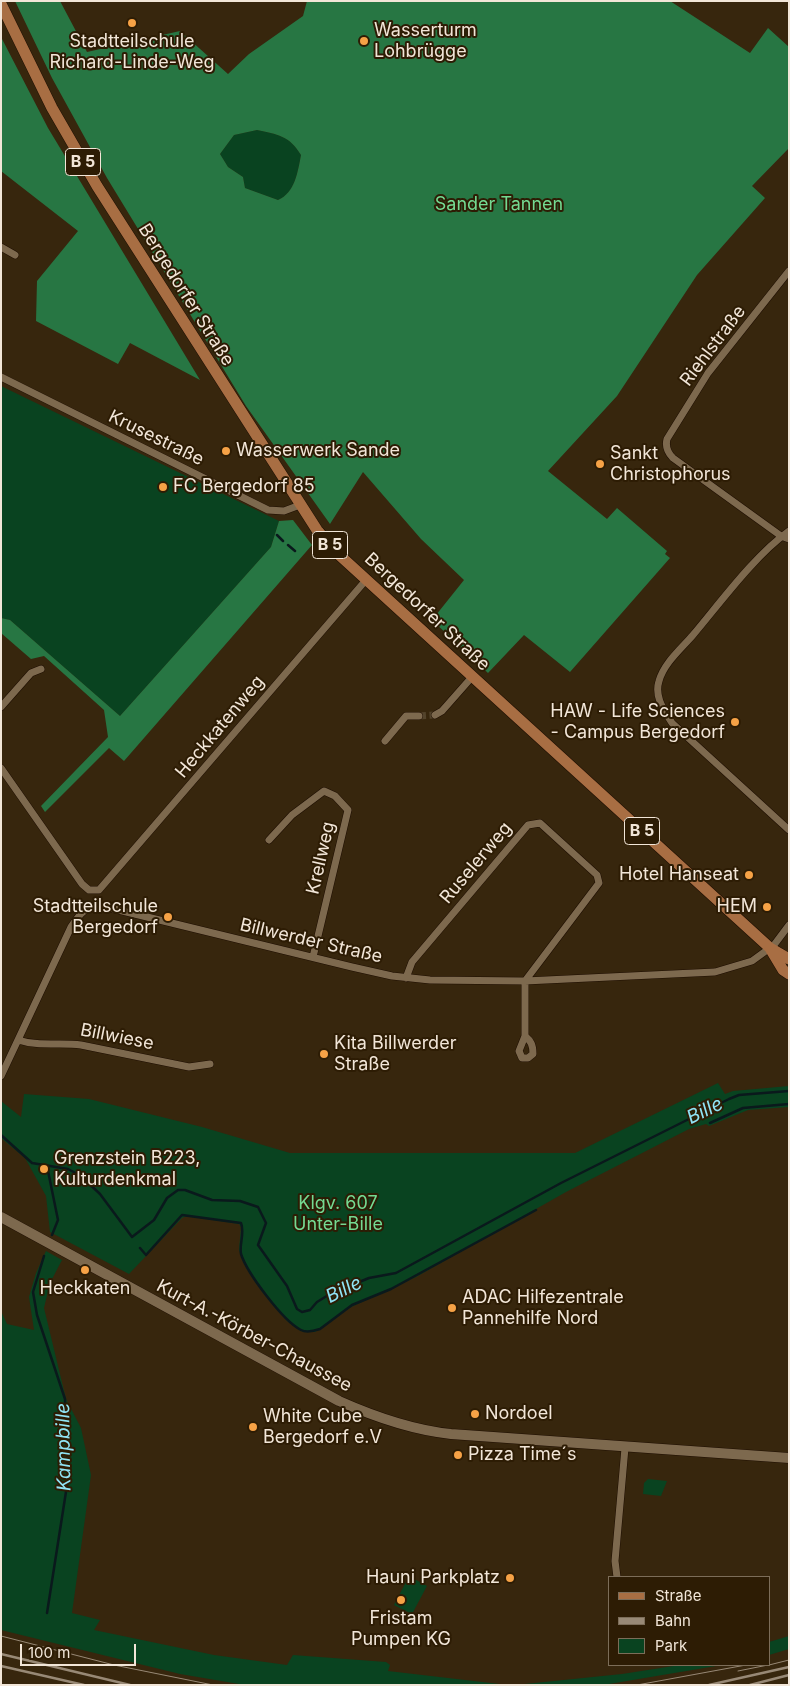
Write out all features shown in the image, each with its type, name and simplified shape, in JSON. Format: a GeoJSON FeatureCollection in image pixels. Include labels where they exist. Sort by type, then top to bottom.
{"type":"FeatureCollection","features":[{"type":"Feature","properties":{"kind":"main road","name":"Bergedorfer Straße"},"geometry":{"type":"LineString","coordinates":[[1,4],[52,108],[96,186],[300,505],[336,552],[770,948],[789,959]]}},
{"type":"Feature","properties":{"kind":"main road","name":"Bergedorfer Straße"},"geometry":{"type":"LineString","coordinates":[[770,948],[783,970],[789,974]]}},
{"type":"Feature","properties":{"kind":"main road","name":"Kurt-A.-Körber-Chaussee"},"geometry":{"type":"LineString","coordinates":[[1,1217],[339,1402],[376,1417],[425,1430],[451,1434],[625,1448],[789,1458]]}},
{"type":"Feature","properties":{"kind":"street"},"geometry":{"type":"LineString","coordinates":[[1,247],[15,255]]}},
{"type":"Feature","properties":{"kind":"street","name":"Riehlstraße"},"geometry":{"type":"LineString","coordinates":[[785,538],[673,458],[667,451],[666,442],[708,374],[789,271]]}},
{"type":"Feature","properties":{"kind":"street","name":"Krusestraße"},"geometry":{"type":"LineString","coordinates":[[1,377],[268,510],[284,511],[300,505]]}},
{"type":"Feature","properties":{"kind":"street"},"geometry":{"type":"LineString","coordinates":[[789,531],[785,538],[735,585],[666,665],[659,682],[658,696],[662,708],[672,723],[789,830]]}},
{"type":"Feature","properties":{"kind":"street","name":"Heckkatenweg"},"geometry":{"type":"LineString","coordinates":[[1,768],[82,884],[87,889],[95,891],[106,884],[366,580]]}},
{"type":"Feature","properties":{"kind":"street"},"geometry":{"type":"LineString","coordinates":[[1,707],[31,673],[41,669]]}},
{"type":"Feature","properties":{"kind":"street"},"geometry":{"type":"LineString","coordinates":[[435,715],[442,711],[472,677]]}},
{"type":"Feature","properties":{"kind":"street"},"geometry":{"type":"LineString","coordinates":[[385,741],[406,716],[419,716]]}},
{"type":"Feature","properties":{"kind":"street","name":"Krellweg"},"geometry":{"type":"LineString","coordinates":[[269,840],[292,815],[324,791],[335,796],[348,810],[313,957]]}},
{"type":"Feature","properties":{"kind":"street","name":"Ruselerweg"},"geometry":{"type":"LineString","coordinates":[[406,978],[412,962],[524,830],[535,822],[543,826],[597,875],[600,881],[525,981]]}},
{"type":"Feature","properties":{"kind":"street","name":"Billwerder Straße"},"geometry":{"type":"LineString","coordinates":[[18,1040],[71,927],[82,911],[94,906],[406,978],[430,980],[525,981],[715,972],[750,962],[770,948],[789,926]]}},
{"type":"Feature","properties":{"kind":"street"},"geometry":{"type":"LineString","coordinates":[[525,981],[525,1036]]}},
{"type":"Feature","properties":{"kind":"street"},"geometry":{"type":"LineString","coordinates":[[1,1076],[18,1040]]}},
{"type":"Feature","properties":{"kind":"street","name":"Billwiese"},"geometry":{"type":"LineString","coordinates":[[18,1040],[33,1045],[75,1044],[189,1067],[210,1064]]}},
{"type":"Feature","properties":{"kind":"street"},"geometry":{"type":"LineString","coordinates":[[617,1576],[616,1561],[625,1448]]}},
{"type":"Feature","properties":{"kind":"green space","name":"Sander Tannen"},"geometry":{"type":"Polygon","coordinates":[[[15,1],[60,1],[87,52],[180,31],[228,74],[249,54],[303,16],[307,1],[670,1],[750,53],[768,28],[789,47],[789,148],[752,186],[765,198],[697,275],[617,396],[548,471],[607,519],[617,508],[667,551],[665,554],[670,558],[570,672],[524,635],[488,673],[432,620],[464,580],[421,539],[363,472],[330,524],[246,406],[107,178],[52,78],[15,1]],[[257,130],[234,135],[220,154],[228,167],[243,177],[245,188],[278,200],[284,197],[292,187],[301,155],[288,140],[257,130]]]}},
{"type":"Feature","properties":{"kind":"green space"},"geometry":{"type":"Polygon","coordinates":[[[1,37],[48,128],[200,380],[130,343],[118,364],[36,321],[37,281],[78,231],[1,171],[1,37]]]}},
{"type":"Feature","properties":{"kind":"green space"},"geometry":{"type":"Polygon","coordinates":[[[257,130],[288,140],[301,155],[292,187],[284,197],[278,200],[245,188],[243,177],[228,167],[220,154],[234,135],[257,130]]]}},
{"type":"Feature","properties":{"kind":"green space"},"geometry":{"type":"Polygon","coordinates":[[[1,386],[279,521],[271,547],[120,716],[10,620],[1,618],[1,386]]]}},
{"type":"Feature","properties":{"kind":"green space"},"geometry":{"type":"Polygon","coordinates":[[[293,520],[312,545],[124,761],[109,748],[45,812],[41,806],[108,737],[104,710],[44,656],[31,659],[1,633],[1,618],[10,620],[120,716],[271,547],[279,521],[293,520]]]}},
{"type":"Feature","properties":{"kind":"green space","name":"Klgv. 607 Unter-Bille"},"geometry":{"type":"Polygon","coordinates":[[[718,1083],[725,1094],[733,1091],[789,1086],[789,1107],[748,1110],[709,1126],[706,1124],[689,1129],[566,1192],[416,1277],[349,1308],[315,1332],[301,1331],[287,1321],[252,1276],[239,1250],[241,1227],[239,1224],[187,1216],[182,1218],[129,1274],[50,1232],[46,1196],[25,1158],[1,1138],[1,1101],[21,1117],[24,1094],[89,1099],[202,1127],[290,1153],[575,1153],[718,1083]]]}},
{"type":"Feature","properties":{"kind":"green space"},"geometry":{"type":"Polygon","coordinates":[[[46,1251],[62,1260],[50,1283],[44,1308],[66,1399],[81,1428],[91,1475],[72,1613],[100,1620],[94,1630],[214,1655],[287,1665],[293,1655],[386,1662],[390,1665],[388,1671],[508,1685],[245,1685],[180,1674],[1,1630],[1,1311],[7,1324],[34,1330],[29,1297],[36,1273],[46,1251]]]}},
{"type":"Feature","properties":{"kind":"green space"},"geometry":{"type":"Polygon","coordinates":[[[648,1479],[667,1481],[661,1496],[643,1494],[644,1483],[648,1479]]]}},
{"type":"Feature","properties":{"kind":"green space"},"geometry":{"type":"Polygon","coordinates":[[[409,1576],[427,1586],[412,1614],[394,1605],[409,1576]]]}},
{"type":"Feature","properties":{"kind":"green space"},"geometry":{"type":"Polygon","coordinates":[[[789,1636],[789,1649],[770,1655],[770,1642],[789,1636]]]}},
{"type":"Feature","properties":{"kind":"green space"},"geometry":{"type":"Polygon","coordinates":[[[674,1666],[716,1666],[603,1685],[515,1685],[622,1674],[674,1666]]]}},
{"type":"Feature","properties":{"kind":"waterway"},"geometry":{"type":"LineString","coordinates":[[277,535],[283,541]]}},
{"type":"Feature","properties":{"kind":"waterway"},"geometry":{"type":"LineString","coordinates":[[288,545],[295,551]]}},
{"type":"Feature","properties":{"kind":"waterway","name":"Bille"},"geometry":{"type":"LineString","coordinates":[[1,1135],[32,1163],[68,1169],[81,1176],[100,1194],[132,1237],[154,1220],[167,1198],[178,1190],[185,1190],[212,1200],[240,1201],[258,1207],[266,1223],[258,1245],[287,1286],[297,1309],[302,1312],[310,1310],[317,1302],[330,1294],[369,1278],[396,1273],[561,1183],[729,1099],[739,1095],[789,1091]]}},
{"type":"Feature","properties":{"kind":"waterway"},"geometry":{"type":"LineString","coordinates":[[710,1123],[743,1108],[789,1104]]}},
{"type":"Feature","properties":{"kind":"waterway","name":"Kampbille"},"geometry":{"type":"LineString","coordinates":[[47,1166],[58,1220],[52,1235]]}},
{"type":"Feature","properties":{"kind":"waterway"},"geometry":{"type":"LineString","coordinates":[[140,1248],[146,1255],[182,1215],[241,1223],[241,1254],[250,1273],[266,1296],[285,1317],[301,1330],[310,1331],[320,1329],[352,1305],[391,1289],[536,1210]]}},
{"type":"Feature","properties":{"kind":"waterway","name":"Kampbille"},"geometry":{"type":"LineString","coordinates":[[44,1256],[33,1292],[37,1315],[65,1399],[68,1479],[47,1613]]}},
{"type":"Feature","properties":{"kind":"tunnel"},"geometry":{"type":"LineString","coordinates":[[419,716],[435,715]]}},
{"type":"Feature","properties":{"kind":"tram line"},"geometry":{"type":"LineString","coordinates":[[1,1636],[114,1665],[213,1685]]}},
{"type":"Feature","properties":{"kind":"tram line"},"geometry":{"type":"LineString","coordinates":[[770,1665],[789,1660]]}},
{"type":"Feature","properties":{"kind":"tram line"},"geometry":{"type":"LineString","coordinates":[[637,1685],[741,1666]]}},
{"type":"Feature","properties":{"kind":"tram line"},"geometry":{"type":"LineString","coordinates":[[738,1671],[763,1666]]}},
{"type":"Feature","properties":{"kind":"railway"},"geometry":{"type":"LineString","coordinates":[[1,1654],[130,1685]]}},
{"type":"Feature","properties":{"kind":"railway"},"geometry":{"type":"LineString","coordinates":[[1,1666],[84,1685]]}},
{"type":"Feature","properties":{"kind":"railway"},"geometry":{"type":"LineString","coordinates":[[709,1685],[789,1667]]}},
{"type":"Feature","properties":{"kind":"railway"},"geometry":{"type":"LineString","coordinates":[[750,1685],[789,1675]]}},
{"type":"Feature","properties":{"kind":"place","name":"Stadtteilschule Richard-Linde-Weg"},"geometry":{"type":"Point","coordinates":[132,23]}},
{"type":"Feature","properties":{"kind":"place","name":"Wasserturm Lohbrügge"},"geometry":{"type":"Point","coordinates":[364,41]}},
{"type":"Feature","properties":{"kind":"place","name":"Wasserwerk Sande"},"geometry":{"type":"Point","coordinates":[226,451]}},
{"type":"Feature","properties":{"kind":"place","name":"Sankt Christophorus"},"geometry":{"type":"Point","coordinates":[600,464]}},
{"type":"Feature","properties":{"kind":"place","name":"FC Bergedorf 85"},"geometry":{"type":"Point","coordinates":[163,487]}},
{"type":"Feature","properties":{"kind":"place","name":"HAW - Life Sciences - Campus Bergedorf"},"geometry":{"type":"Point","coordinates":[735,722]}},
{"type":"Feature","properties":{"kind":"place","name":"Hotel Hanseat"},"geometry":{"type":"Point","coordinates":[749,875]}},
{"type":"Feature","properties":{"kind":"place","name":"HEM"},"geometry":{"type":"Point","coordinates":[767,907]}},
{"type":"Feature","properties":{"kind":"place","name":"Stadtteilschule Bergedorf"},"geometry":{"type":"Point","coordinates":[168,917]}},
{"type":"Feature","properties":{"kind":"place","name":"Kita Billwerder Straße"},"geometry":{"type":"Point","coordinates":[324,1054]}},
{"type":"Feature","properties":{"kind":"place","name":"Grenzstein B223, Kulturdenkmal"},"geometry":{"type":"Point","coordinates":[44,1169]}},
{"type":"Feature","properties":{"kind":"place","name":"Heckkaten"},"geometry":{"type":"Point","coordinates":[85,1270]}},
{"type":"Feature","properties":{"kind":"place","name":"ADAC Hilfezentrale Pannehilfe Nord"},"geometry":{"type":"Point","coordinates":[452,1308]}},
{"type":"Feature","properties":{"kind":"place","name":"Nordoel"},"geometry":{"type":"Point","coordinates":[475,1414]}},
{"type":"Feature","properties":{"kind":"place","name":"White Cube Bergedorf e.V"},"geometry":{"type":"Point","coordinates":[253,1427]}},
{"type":"Feature","properties":{"kind":"place","name":"Pizza Time´s"},"geometry":{"type":"Point","coordinates":[458,1455]}},
{"type":"Feature","properties":{"kind":"place","name":"Hauni Parkplatz"},"geometry":{"type":"Point","coordinates":[510,1578]}},
{"type":"Feature","properties":{"kind":"place","name":"Fristam Pumpen KG"},"geometry":{"type":"Point","coordinates":[401,1600]}}]}
